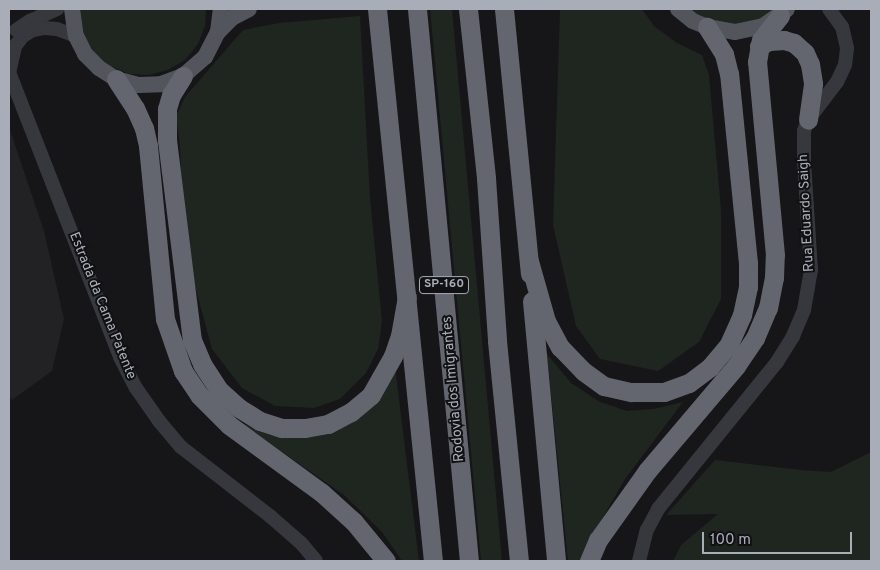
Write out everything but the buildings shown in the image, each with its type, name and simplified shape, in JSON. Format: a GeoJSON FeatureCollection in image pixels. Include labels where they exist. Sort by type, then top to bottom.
{"type":"FeatureCollection","features":[{"type":"Feature","properties":{"kind":"highway"},"geometry":{"type":"LineString","coordinates":[[377,9],[433,561]]}},
{"type":"Feature","properties":{"kind":"highway","name":"Rodovia dos Imigrantes"},"geometry":{"type":"LineString","coordinates":[[417,9],[469,561]]}},
{"type":"Feature","properties":{"kind":"highway"},"geometry":{"type":"LineString","coordinates":[[468,9],[486,178],[497,341],[519,561]]}},
{"type":"Feature","properties":{"kind":"highway"},"geometry":{"type":"LineString","coordinates":[[504,9],[556,561]]}},
{"type":"Feature","properties":{"kind":"highway"},"geometry":{"type":"LineString","coordinates":[[588,561],[598,540],[647,471],[736,366],[754,338],[768,308],[774,278],[774,255],[757,62],[760,46],[767,31],[784,12]]}},
{"type":"Feature","properties":{"kind":"highway"},"geometry":{"type":"LineString","coordinates":[[529,261],[546,321],[560,347],[583,372],[604,386],[631,392],[664,392],[689,384],[710,367],[729,344],[742,315],[748,287],[748,262],[729,74],[724,54],[707,27]]}},
{"type":"Feature","properties":{"kind":"highway"},"geometry":{"type":"LineString","coordinates":[[760,46],[769,41],[784,40],[794,43],[805,53],[810,64],[813,84],[808,120]]}},
{"type":"Feature","properties":{"kind":"highway"},"geometry":{"type":"LineString","coordinates":[[183,76],[171,95],[167,109],[166,122],[172,179],[192,340],[202,364],[219,390],[239,408],[282,428],[305,428],[328,424],[351,412],[371,395],[393,356],[400,336],[407,297]]}},
{"type":"Feature","properties":{"kind":"highway"},"geometry":{"type":"LineString","coordinates":[[116,79],[135,108],[146,137],[165,319],[183,371],[199,395],[229,424],[322,493],[354,522],[386,561]]}},
{"type":"Feature","properties":{"kind":"main road"},"geometry":{"type":"LineString","coordinates":[[72,9],[76,36],[85,54],[116,79],[138,85],[162,84],[183,76],[205,57],[218,32],[232,18],[249,9]]}},
{"type":"Feature","properties":{"kind":"main road"},"geometry":{"type":"LineString","coordinates":[[218,32],[221,9]]}},
{"type":"Feature","properties":{"kind":"main road"},"geometry":{"type":"LineString","coordinates":[[678,9],[707,27],[726,32],[745,31],[763,26],[784,12]]}},
{"type":"Feature","properties":{"kind":"street"},"geometry":{"type":"LineString","coordinates":[[9,40],[20,27],[57,9]]}},
{"type":"Feature","properties":{"kind":"street","name":"Rua Eduardo Saigh"},"geometry":{"type":"LineString","coordinates":[[639,561],[647,530],[658,509],[777,362],[794,336],[804,310],[812,270],[803,151],[804,132],[808,120],[837,82],[847,56],[845,35],[829,9]]}},
{"type":"Feature","properties":{"kind":"street","name":"Estrada da Cama Patente"},"geometry":{"type":"LineString","coordinates":[[76,36],[57,29],[44,28],[33,30],[23,36],[15,46],[9,72],[120,357],[136,388],[159,421],[181,447],[301,542],[316,561]]}},
{"type":"Feature","properties":{"kind":"shaded area"},"geometry":{"type":"Polygon","coordinates":[[[80,9],[206,9],[205,26],[198,44],[185,60],[168,70],[149,75],[129,74],[110,66],[95,54],[85,37],[80,9]]]}},
{"type":"Feature","properties":{"kind":"shaded area"},"geometry":{"type":"Polygon","coordinates":[[[430,9],[452,9],[502,561],[481,561],[430,9]]]}},
{"type":"Feature","properties":{"kind":"shaded area"},"geometry":{"type":"Polygon","coordinates":[[[560,9],[642,9],[654,26],[677,43],[702,55],[709,75],[721,210],[721,299],[699,342],[658,371],[600,359],[576,326],[553,225],[560,9]]]}},
{"type":"Feature","properties":{"kind":"shaded area"},"geometry":{"type":"Polygon","coordinates":[[[688,9],[779,9],[753,24],[731,27],[709,23],[688,9]]]}},
{"type":"Feature","properties":{"kind":"shaded area"},"geometry":{"type":"Polygon","coordinates":[[[360,16],[370,198],[382,321],[378,349],[366,373],[340,399],[314,408],[275,406],[242,388],[212,349],[191,271],[182,211],[180,145],[176,116],[185,97],[243,30],[279,23],[360,16]]]}},
{"type":"Feature","properties":{"kind":"shaded area"},"geometry":{"type":"Polygon","coordinates":[[[9,127],[44,231],[64,319],[52,371],[12,400],[9,396],[9,127]]]}},
{"type":"Feature","properties":{"kind":"shaded area"},"geometry":{"type":"Polygon","coordinates":[[[547,354],[571,383],[600,402],[627,411],[653,409],[683,402],[625,479],[587,545],[580,561],[568,561],[547,354]]]}},
{"type":"Feature","properties":{"kind":"shaded area"},"geometry":{"type":"Polygon","coordinates":[[[395,367],[419,561],[402,561],[382,532],[344,495],[239,422],[270,435],[300,438],[330,434],[354,421],[395,367]]]}},
{"type":"Feature","properties":{"kind":"shaded area"},"geometry":{"type":"Polygon","coordinates":[[[871,452],[871,561],[673,561],[681,545],[718,514],[666,515],[715,460],[831,472],[871,452]]]}}]}
